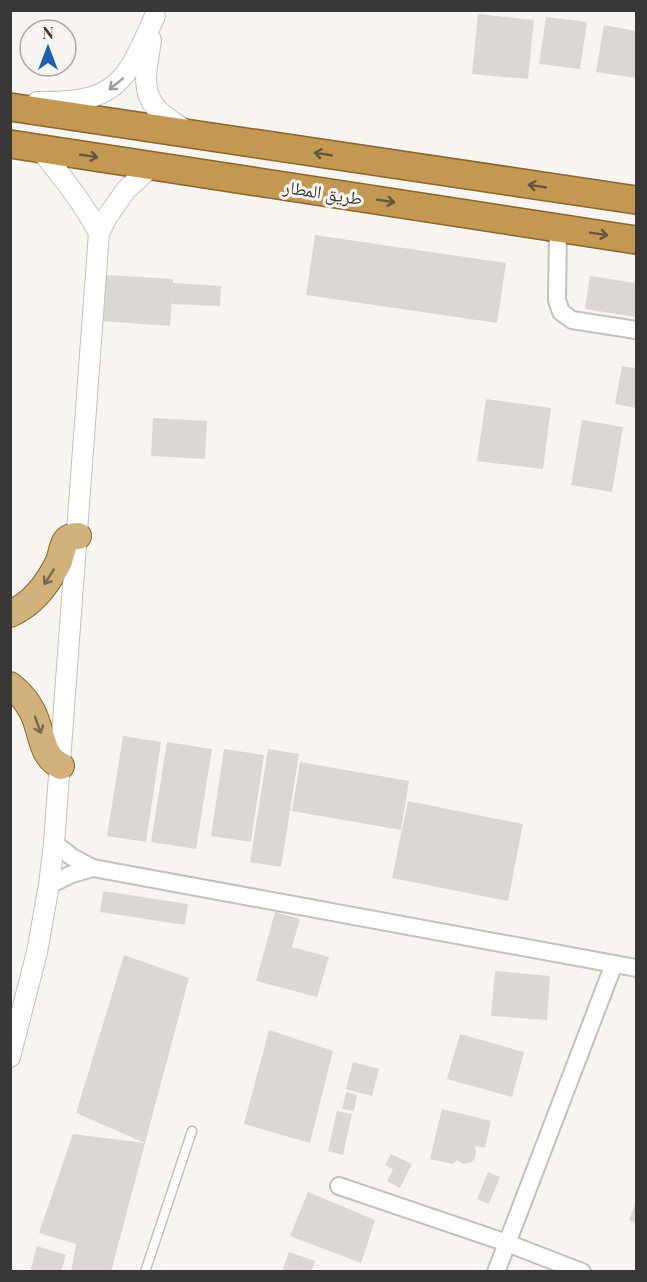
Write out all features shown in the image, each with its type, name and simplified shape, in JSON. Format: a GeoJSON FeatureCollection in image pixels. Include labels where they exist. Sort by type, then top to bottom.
{"type":"FeatureCollection","features":[{"type":"Feature","properties":{"kind":"highway","name":"طريق المطار"},"geometry":{"type":"LineString","coordinates":[[10,105],[636,201]]}},
{"type":"Feature","properties":{"kind":"highway","name":"طريق المطار"},"geometry":{"type":"LineString","coordinates":[[10,144],[636,240]]}},
{"type":"Feature","properties":{"kind":"main road"},"geometry":{"type":"LineString","coordinates":[[10,614],[34,597],[49,579],[67,540],[78,536]]}},
{"type":"Feature","properties":{"kind":"main road"},"geometry":{"type":"LineString","coordinates":[[10,685],[32,710],[48,756],[61,766]]}},
{"type":"Feature","properties":{"kind":"street"},"geometry":{"type":"LineString","coordinates":[[10,105],[76,100],[104,93],[115,86],[133,65],[155,13]]}},
{"type":"Feature","properties":{"kind":"street"},"geometry":{"type":"LineString","coordinates":[[155,13],[146,82],[147,92],[150,101],[158,111],[191,134]]}},
{"type":"Feature","properties":{"kind":"street"},"geometry":{"type":"LineString","coordinates":[[40,149],[91,216],[99,233]]}},
{"type":"Feature","properties":{"kind":"street"},"geometry":{"type":"LineString","coordinates":[[10,1057],[37,952],[54,843],[99,233],[126,190],[152,166]]}},
{"type":"Feature","properties":{"kind":"street"},"geometry":{"type":"LineString","coordinates":[[558,228],[557,300],[561,312],[572,320],[636,330]]}},
{"type":"Feature","properties":{"kind":"street"},"geometry":{"type":"LineString","coordinates":[[54,843],[72,857],[93,868],[636,968]]}},
{"type":"Feature","properties":{"kind":"street"},"geometry":{"type":"LineString","coordinates":[[49,885],[72,874],[93,868]]}},
{"type":"Feature","properties":{"kind":"street"},"geometry":{"type":"LineString","coordinates":[[496,1272],[614,964]]}},
{"type":"Feature","properties":{"kind":"street"},"geometry":{"type":"LineString","coordinates":[[339,1186],[507,1243],[582,1272]]}},
{"type":"Feature","properties":{"kind":"lane"},"geometry":{"type":"LineString","coordinates":[[145,1272],[192,1131]]}},
{"type":"Feature","properties":{"kind":"building"},"geometry":{"type":"Polygon","coordinates":[[[478,14],[534,20],[528,79],[472,74],[478,14]]]}},
{"type":"Feature","properties":{"kind":"building"},"geometry":{"type":"Polygon","coordinates":[[[546,17],[587,22],[580,69],[539,64],[546,17]]]}},
{"type":"Feature","properties":{"kind":"building"},"geometry":{"type":"Polygon","coordinates":[[[604,25],[636,31],[636,78],[596,72],[604,25]]]}},
{"type":"Feature","properties":{"kind":"building"},"geometry":{"type":"Polygon","coordinates":[[[315,235],[506,263],[497,323],[306,295],[315,235]]]}},
{"type":"Feature","properties":{"kind":"building"},"geometry":{"type":"Polygon","coordinates":[[[106,275],[173,279],[173,283],[221,286],[220,306],[172,304],[172,296],[170,326],[102,321],[106,275]]]}},
{"type":"Feature","properties":{"kind":"building"},"geometry":{"type":"Polygon","coordinates":[[[590,276],[636,283],[636,317],[585,309],[590,276]]]}},
{"type":"Feature","properties":{"kind":"building"},"geometry":{"type":"Polygon","coordinates":[[[622,366],[636,368],[636,408],[615,404],[622,366]]]}},
{"type":"Feature","properties":{"kind":"building"},"geometry":{"type":"Polygon","coordinates":[[[486,399],[551,408],[543,469],[477,461],[486,399]]]}},
{"type":"Feature","properties":{"kind":"building"},"geometry":{"type":"Polygon","coordinates":[[[153,418],[207,421],[205,459],[151,456],[153,418]]]}},
{"type":"Feature","properties":{"kind":"building"},"geometry":{"type":"Polygon","coordinates":[[[582,420],[623,427],[612,492],[571,485],[582,420]]]}},
{"type":"Feature","properties":{"kind":"building"},"geometry":{"type":"Polygon","coordinates":[[[123,736],[161,742],[146,842],[107,836],[123,736]]]}},
{"type":"Feature","properties":{"kind":"building"},"geometry":{"type":"Polygon","coordinates":[[[167,742],[212,749],[196,849],[151,842],[167,742]]]}},
{"type":"Feature","properties":{"kind":"building"},"geometry":{"type":"Polygon","coordinates":[[[224,749],[264,755],[251,842],[211,836],[224,749]]]}},
{"type":"Feature","properties":{"kind":"building"},"geometry":{"type":"Polygon","coordinates":[[[268,749],[299,754],[281,867],[250,862],[268,749]]]}},
{"type":"Feature","properties":{"kind":"building"},"geometry":{"type":"Polygon","coordinates":[[[300,762],[409,781],[401,830],[292,811],[300,762]]]}},
{"type":"Feature","properties":{"kind":"building"},"geometry":{"type":"Polygon","coordinates":[[[408,801],[523,824],[508,901],[392,878],[408,801]]]}},
{"type":"Feature","properties":{"kind":"building"},"geometry":{"type":"Polygon","coordinates":[[[103,891],[188,904],[185,925],[100,912],[103,891]]]}},
{"type":"Feature","properties":{"kind":"building"},"geometry":{"type":"Polygon","coordinates":[[[275,912],[300,919],[292,947],[329,957],[317,997],[256,981],[275,912]]]}},
{"type":"Feature","properties":{"kind":"building"},"geometry":{"type":"Polygon","coordinates":[[[124,955],[189,978],[145,1143],[76,1113],[124,955]]]}},
{"type":"Feature","properties":{"kind":"building"},"geometry":{"type":"Polygon","coordinates":[[[495,971],[550,976],[547,1020],[491,1016],[495,971]]]}},
{"type":"Feature","properties":{"kind":"building"},"geometry":{"type":"Polygon","coordinates":[[[269,1030],[333,1051],[310,1143],[244,1124],[269,1030]]]}},
{"type":"Feature","properties":{"kind":"building"},"geometry":{"type":"Polygon","coordinates":[[[460,1034],[524,1052],[512,1097],[447,1079],[460,1034]]]}},
{"type":"Feature","properties":{"kind":"building"},"geometry":{"type":"Polygon","coordinates":[[[353,1062],[379,1069],[372,1096],[346,1089],[353,1062]]]}},
{"type":"Feature","properties":{"kind":"building"},"geometry":{"type":"Polygon","coordinates":[[[346,1092],[357,1095],[354,1111],[342,1109],[346,1092]]]}},
{"type":"Feature","properties":{"kind":"building"},"geometry":{"type":"Polygon","coordinates":[[[442,1109],[491,1121],[485,1148],[475,1146],[475,1158],[472,1162],[463,1164],[457,1160],[453,1164],[430,1159],[442,1109]]]}},
{"type":"Feature","properties":{"kind":"building"},"geometry":{"type":"Polygon","coordinates":[[[337,1111],[352,1114],[343,1155],[328,1151],[337,1111]]]}},
{"type":"Feature","properties":{"kind":"building"},"geometry":{"type":"Polygon","coordinates":[[[73,1134],[145,1143],[111,1272],[71,1272],[76,1244],[39,1233],[73,1134]]]}},
{"type":"Feature","properties":{"kind":"building"},"geometry":{"type":"Polygon","coordinates":[[[391,1154],[412,1164],[400,1188],[387,1181],[393,1169],[385,1165],[391,1154]]]}},
{"type":"Feature","properties":{"kind":"building"},"geometry":{"type":"Polygon","coordinates":[[[488,1172],[500,1177],[489,1204],[477,1199],[488,1172]]]}},
{"type":"Feature","properties":{"kind":"building"},"geometry":{"type":"Polygon","coordinates":[[[308,1192],[375,1220],[361,1263],[290,1236],[308,1192]]]}},
{"type":"Feature","properties":{"kind":"building"},"geometry":{"type":"Polygon","coordinates":[[[636,1202],[636,1223],[629,1220],[636,1202]]]}},
{"type":"Feature","properties":{"kind":"building"},"geometry":{"type":"Polygon","coordinates":[[[37,1246],[66,1255],[61,1272],[30,1272],[37,1246]]]}},
{"type":"Feature","properties":{"kind":"building"},"geometry":{"type":"Polygon","coordinates":[[[289,1252],[315,1261],[311,1272],[282,1272],[289,1252]]]}}]}
